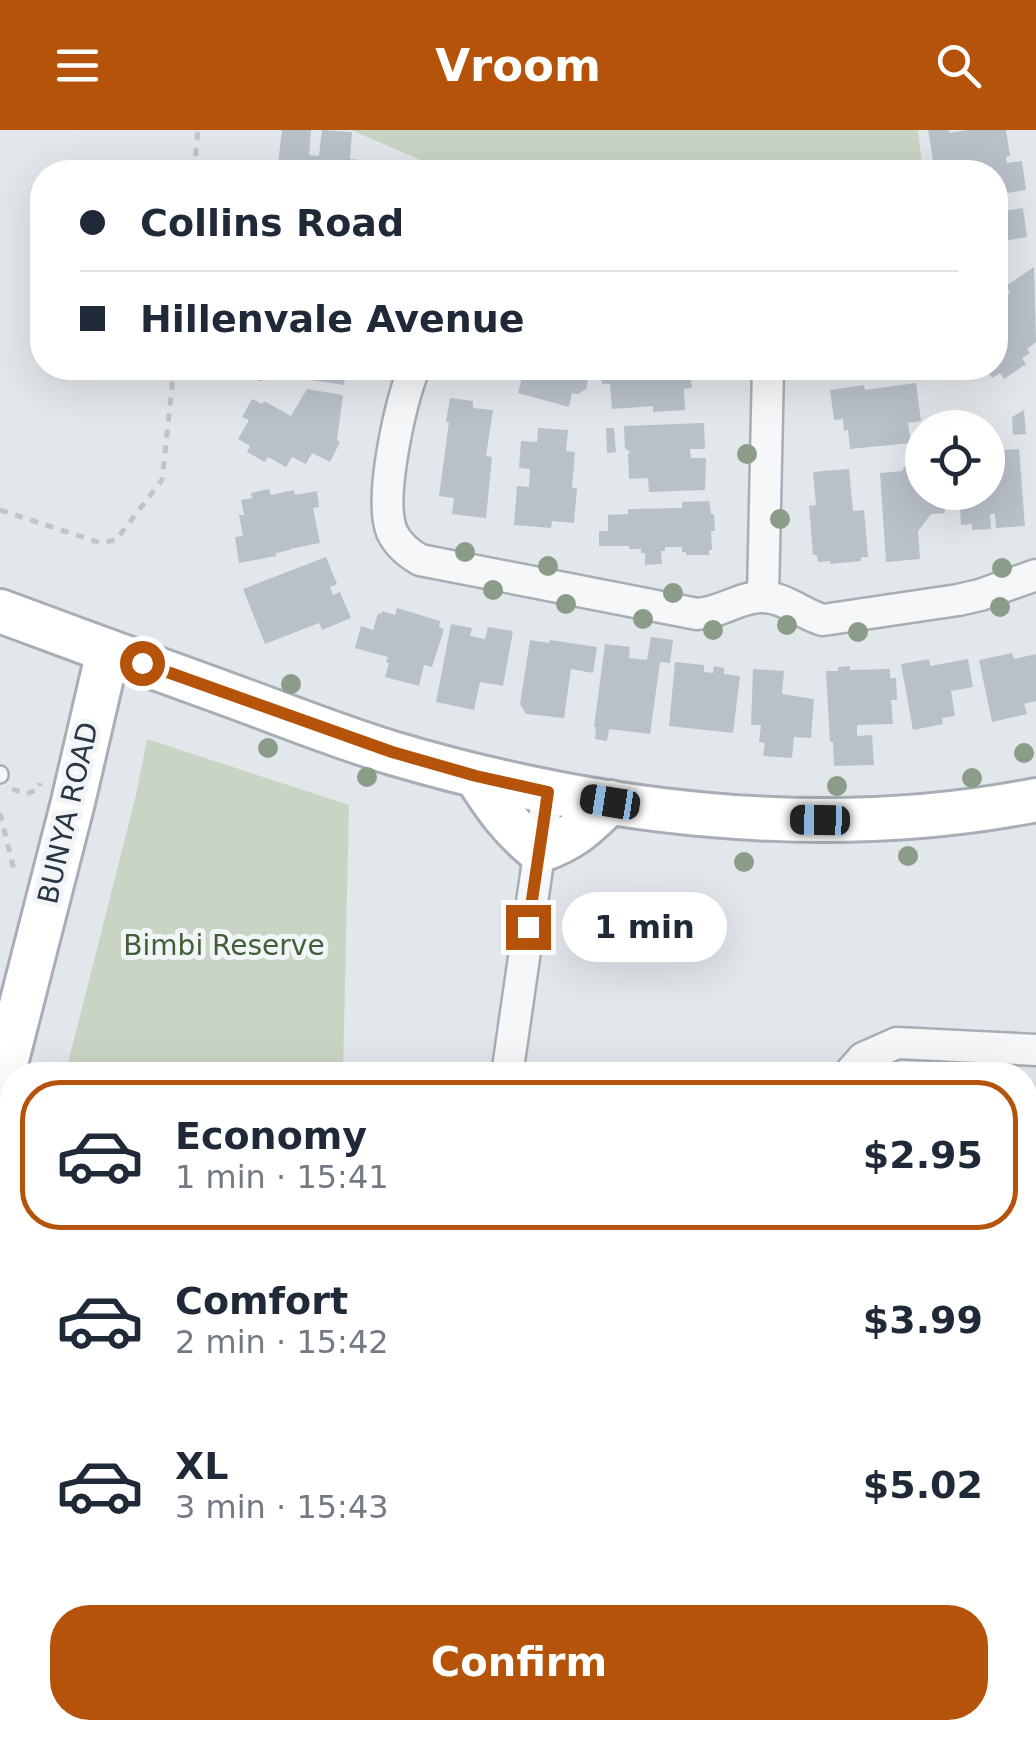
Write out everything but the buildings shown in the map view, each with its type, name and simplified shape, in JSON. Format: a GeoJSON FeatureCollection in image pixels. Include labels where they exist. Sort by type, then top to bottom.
{"type":"FeatureCollection","features":[{"type":"Feature","properties":{"kind":"main road"},"geometry":{"type":"LineString","coordinates":[[0,611],[338,735],[476,776],[548,792],[753,818],[861,820],[956,814],[1036,800]]}},
{"type":"Feature","properties":{"kind":"main road","name":"BUNYA ROAD"},"geometry":{"type":"LineString","coordinates":[[6,1062],[108,651]]}},
{"type":"Feature","properties":{"kind":"main road"},"geometry":{"type":"LineString","coordinates":[[476,776],[501,815],[540,851],[584,830],[610,802]]}},
{"type":"Feature","properties":{"kind":"street"},"geometry":{"type":"LineString","coordinates":[[411,380],[399,422],[387,508],[396,539],[420,560],[698,614],[712,614],[763,596],[822,620],[958,600],[1036,575]]}},
{"type":"Feature","properties":{"kind":"street"},"geometry":{"type":"LineString","coordinates":[[763,596],[768,380]]}},
{"type":"Feature","properties":{"kind":"street"},"geometry":{"type":"LineString","coordinates":[[509,1062],[548,792]]}},
{"type":"Feature","properties":{"kind":"street"},"geometry":{"type":"LineString","coordinates":[[859,1062],[897,1043],[1036,1050]]}},
{"type":"Feature","properties":{"kind":"path"},"geometry":{"type":"LineString","coordinates":[[195,160],[198,130]]}},
{"type":"Feature","properties":{"kind":"path"},"geometry":{"type":"LineString","coordinates":[[0,510],[101,543],[116,540],[162,480],[173,380]]}},
{"type":"Feature","properties":{"kind":"path"},"geometry":{"type":"LineString","coordinates":[[2,779],[26,794],[39,789],[43,774]]}},
{"type":"Feature","properties":{"kind":"path"},"geometry":{"type":"LineString","coordinates":[[0,813],[15,874]]}},
{"type":"Feature","properties":{"kind":"green space"},"geometry":{"type":"Polygon","coordinates":[[[351,130],[918,130],[922,160],[420,160],[351,130]]]}},
{"type":"Feature","properties":{"kind":"green space","name":"Bimbi Reserve"},"geometry":{"type":"Polygon","coordinates":[[[147,739],[349,805],[343,1062],[68,1062],[147,739]]]}},
{"type":"Feature","properties":{"kind":"route"},"geometry":{"type":"LineString","coordinates":[[142,663],[338,735],[476,776],[548,792],[528,927]]}}]}
